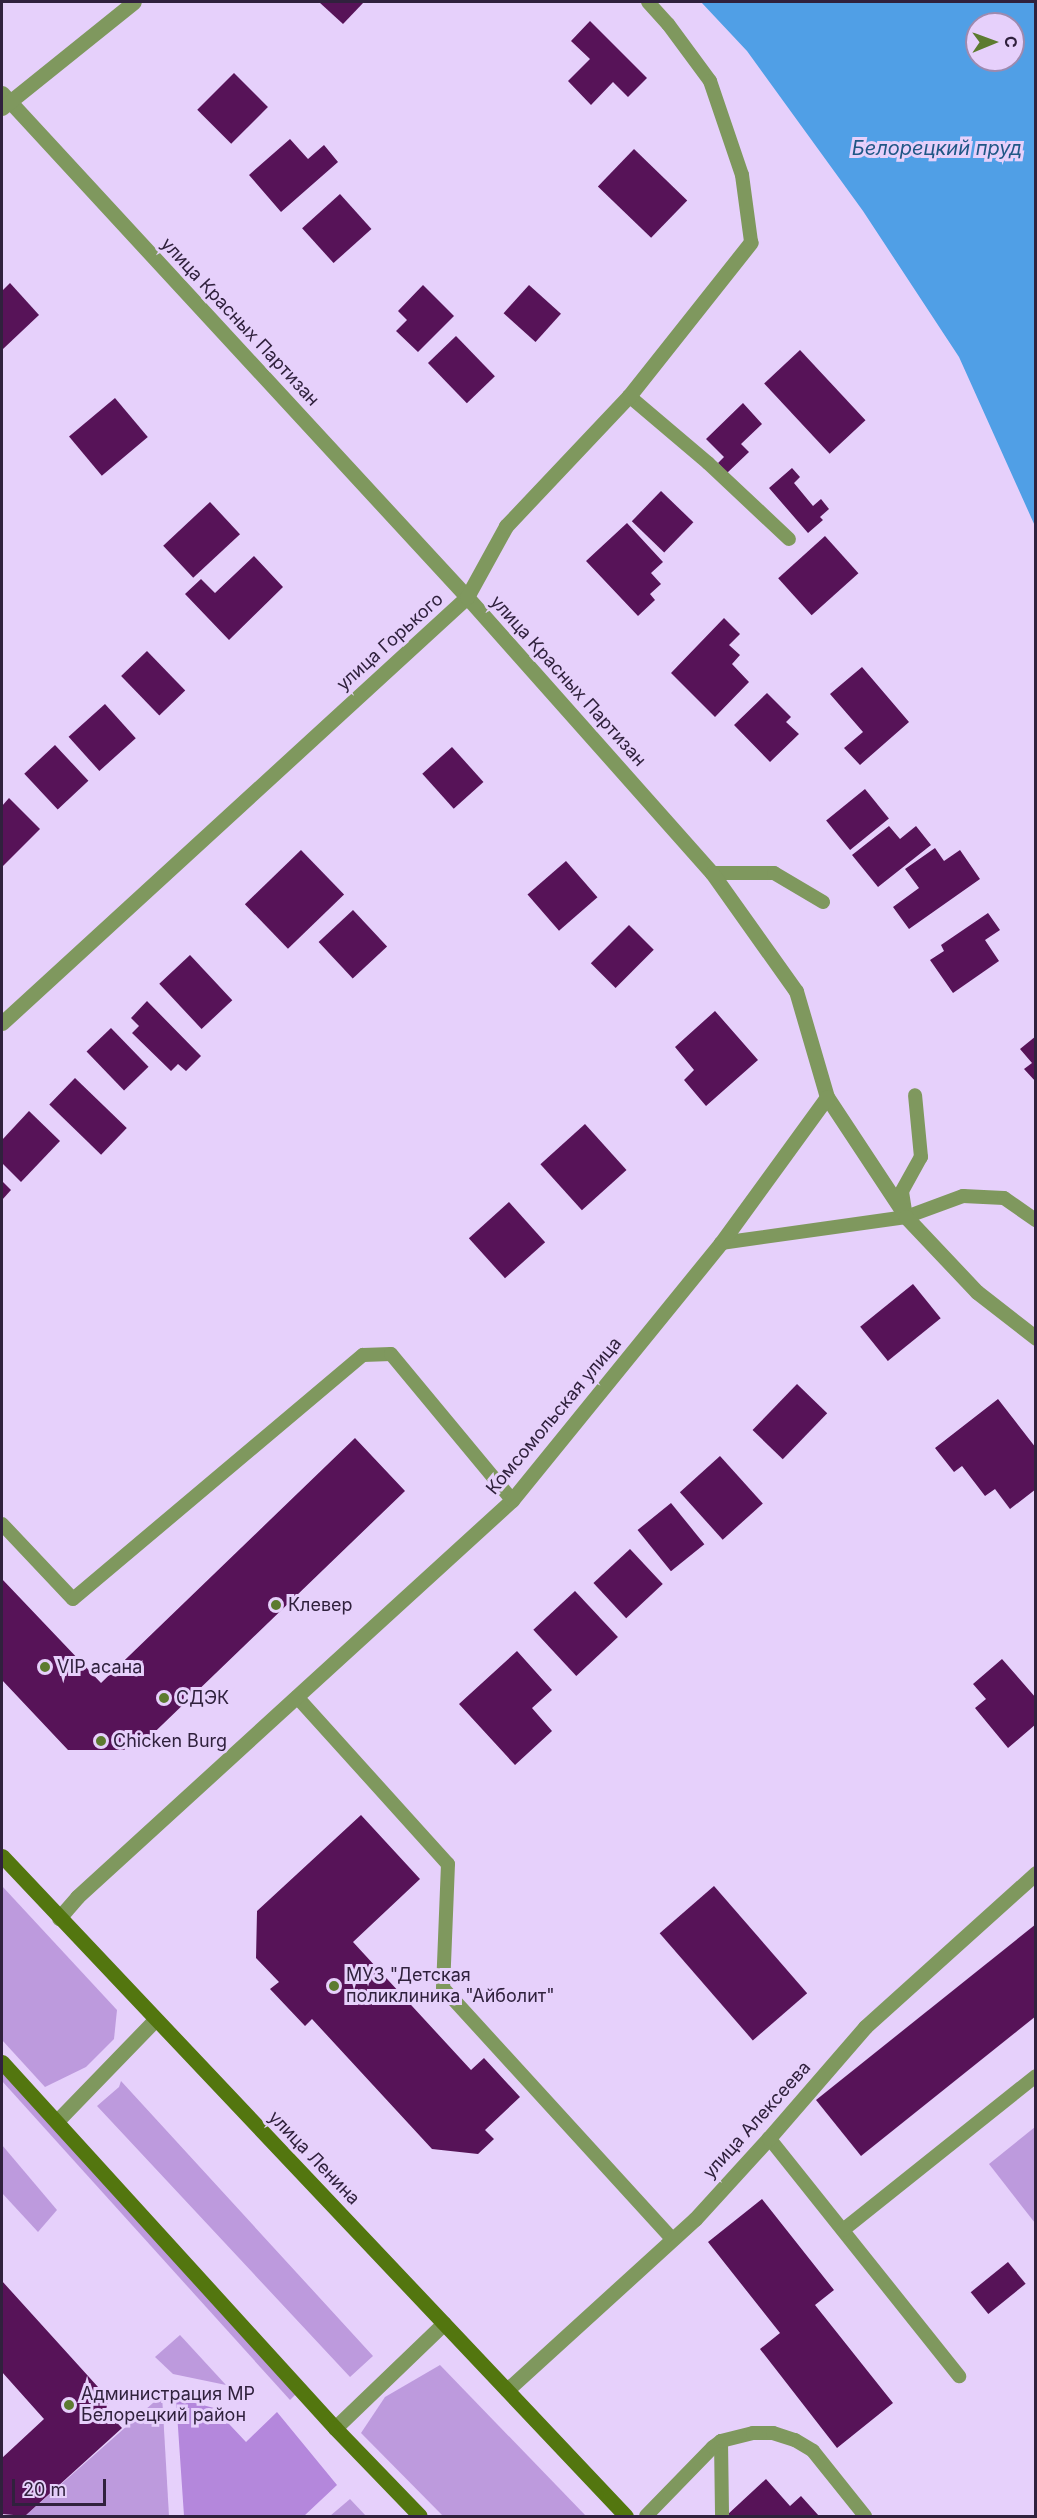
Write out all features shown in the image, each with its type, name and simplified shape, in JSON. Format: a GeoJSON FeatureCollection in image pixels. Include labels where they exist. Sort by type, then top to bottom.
{"type":"FeatureCollection","features":[{"type":"Feature","properties":{"kind":"main road","name":"улица Ленина"},"geometry":{"type":"LineString","coordinates":[[2,1856],[626,2517]]}},
{"type":"Feature","properties":{"kind":"main road"},"geometry":{"type":"LineString","coordinates":[[2,2062],[335,2428],[420,2517]]}},
{"type":"Feature","properties":{"kind":"street"},"geometry":{"type":"LineString","coordinates":[[4,101],[134,2]]}},
{"type":"Feature","properties":{"kind":"street","name":"улица Красных Партизан"},"geometry":{"type":"LineString","coordinates":[[4,101],[467,597],[712,873],[796,991],[827,1097],[906,1217],[977,1292],[1035,1338]]}},
{"type":"Feature","properties":{"kind":"street","name":"улица Горького"},"geometry":{"type":"LineString","coordinates":[[2,1023],[467,597],[506,526],[629,396],[751,242]]}},
{"type":"Feature","properties":{"kind":"street","name":"Комсомольская улица"},"geometry":{"type":"LineString","coordinates":[[59,1918],[77,1897],[512,1500],[721,1243],[827,1097]]}},
{"type":"Feature","properties":{"kind":"street","name":"улица Алексеева"},"geometry":{"type":"LineString","coordinates":[[507,2391],[673,2241],[769,2138],[865,2027],[1035,1873]]}},
{"type":"Feature","properties":{"kind":"street"},"geometry":{"type":"LineString","coordinates":[[57,2121],[156,2020]]}},
{"type":"Feature","properties":{"kind":"street"},"geometry":{"type":"LineString","coordinates":[[335,2428],[444,2323]]}},
{"type":"Feature","properties":{"kind":"lane"},"geometry":{"type":"LineString","coordinates":[[648,2],[668,24],[710,81],[742,175],[751,242]]}},
{"type":"Feature","properties":{"kind":"lane"},"geometry":{"type":"LineString","coordinates":[[629,396],[708,463],[789,539]]}},
{"type":"Feature","properties":{"kind":"lane"},"geometry":{"type":"LineString","coordinates":[[712,873],[774,873],[823,903]]}},
{"type":"Feature","properties":{"kind":"lane"},"geometry":{"type":"LineString","coordinates":[[906,1217],[902,1191],[921,1157],[915,1095]]}},
{"type":"Feature","properties":{"kind":"lane"},"geometry":{"type":"LineString","coordinates":[[721,1243],[906,1217],[963,1196],[1004,1198],[1035,1220]]}},
{"type":"Feature","properties":{"kind":"lane"},"geometry":{"type":"LineString","coordinates":[[2,1524],[74,1599],[363,1355],[391,1354],[512,1500]]}},
{"type":"Feature","properties":{"kind":"lane"},"geometry":{"type":"LineString","coordinates":[[297,1697],[448,1864],[443,1988],[673,2241]]}},
{"type":"Feature","properties":{"kind":"lane"},"geometry":{"type":"LineString","coordinates":[[843,2229],[1035,2076]]}},
{"type":"Feature","properties":{"kind":"lane"},"geometry":{"type":"LineString","coordinates":[[769,2138],[959,2376]]}},
{"type":"Feature","properties":{"kind":"lane"},"geometry":{"type":"LineString","coordinates":[[646,2517],[713,2447],[722,2441],[753,2433],[773,2433],[795,2440],[813,2451],[865,2517]]}},
{"type":"Feature","properties":{"kind":"lane"},"geometry":{"type":"LineString","coordinates":[[722,2441],[722,2517]]}},
{"type":"Feature","properties":{"kind":"shaded area"},"geometry":{"type":"Polygon","coordinates":[[[2,1886],[117,2010],[114,2039],[86,2067],[45,2087],[2,2040],[2,1886]]]}},
{"type":"Feature","properties":{"kind":"shaded area"},"geometry":{"type":"Polygon","coordinates":[[[2,2064],[300,2390],[290,2400],[2,2081],[2,2064]]]}},
{"type":"Feature","properties":{"kind":"shaded area"},"geometry":{"type":"Polygon","coordinates":[[[121,2081],[373,2356],[350,2377],[97,2106],[119,2087],[121,2081]]]}},
{"type":"Feature","properties":{"kind":"shaded area"},"geometry":{"type":"Polygon","coordinates":[[[1035,2127],[1035,2223],[989,2164],[1035,2127]]]}},
{"type":"Feature","properties":{"kind":"shaded area"},"geometry":{"type":"Polygon","coordinates":[[[2,2145],[57,2210],[38,2232],[2,2193],[2,2145]]]}},
{"type":"Feature","properties":{"kind":"shaded area"},"geometry":{"type":"Polygon","coordinates":[[[180,2335],[226,2385],[173,2374],[155,2357],[180,2335]]]}},
{"type":"Feature","properties":{"kind":"shaded area"},"geometry":{"type":"Polygon","coordinates":[[[440,2365],[586,2516],[443,2516],[361,2433],[385,2397],[440,2365]]]}},
{"type":"Feature","properties":{"kind":"shaded area"},"geometry":{"type":"Polygon","coordinates":[[[162,2395],[169,2516],[25,2516],[162,2395]]]}},
{"type":"Feature","properties":{"kind":"shaded area"},"geometry":{"type":"Polygon","coordinates":[[[176,2398],[214,2408],[246,2442],[277,2412],[337,2485],[304,2516],[184,2516],[176,2398]]]}},
{"type":"Feature","properties":{"kind":"shaded area"},"geometry":{"type":"Polygon","coordinates":[[[350,2499],[366,2516],[330,2516],[350,2499]]]}},
{"type":"Feature","properties":{"kind":"water","name":"Белорецкий пруд"},"geometry":{"type":"Polygon","coordinates":[[[701,2],[1035,2],[1035,526],[959,357],[863,211],[747,51],[701,2]]]}},
{"type":"Feature","properties":{"kind":"building"},"geometry":{"type":"Polygon","coordinates":[[[319,2],[364,2],[343,24],[319,2]]]}},
{"type":"Feature","properties":{"kind":"building"},"geometry":{"type":"Polygon","coordinates":[[[590,21],[647,78],[628,97],[613,82],[591,105],[568,81],[590,59],[571,41],[590,21]]]}},
{"type":"Feature","properties":{"kind":"building"},"geometry":{"type":"Polygon","coordinates":[[[234,73],[268,107],[231,144],[197,110],[234,73]]]}},
{"type":"Feature","properties":{"kind":"building"},"geometry":{"type":"Polygon","coordinates":[[[290,139],[308,159],[324,145],[338,162],[281,212],[249,175],[290,139]]]}},
{"type":"Feature","properties":{"kind":"building"},"geometry":{"type":"Polygon","coordinates":[[[634,149],[687,200],[651,238],[598,186],[634,149]]]}},
{"type":"Feature","properties":{"kind":"building"},"geometry":{"type":"Polygon","coordinates":[[[340,194],[371,229],[334,263],[302,228],[340,194]]]}},
{"type":"Feature","properties":{"kind":"building"},"geometry":{"type":"Polygon","coordinates":[[[10,283],[39,315],[3,349],[2,291],[10,283]]]}},
{"type":"Feature","properties":{"kind":"building"},"geometry":{"type":"Polygon","coordinates":[[[423,285],[454,316],[418,352],[396,331],[407,320],[398,311],[423,285]]]}},
{"type":"Feature","properties":{"kind":"building"},"geometry":{"type":"Polygon","coordinates":[[[529,285],[561,314],[536,342],[504,313],[529,285]]]}},
{"type":"Feature","properties":{"kind":"building"},"geometry":{"type":"Polygon","coordinates":[[[456,336],[495,376],[467,403],[428,363],[456,336]]]}},
{"type":"Feature","properties":{"kind":"building"},"geometry":{"type":"Polygon","coordinates":[[[800,350],[865,420],[830,454],[764,383],[800,350]]]}},
{"type":"Feature","properties":{"kind":"building"},"geometry":{"type":"Polygon","coordinates":[[[115,398],[148,437],[102,476],[69,437],[115,398]]]}},
{"type":"Feature","properties":{"kind":"building"},"geometry":{"type":"Polygon","coordinates":[[[743,403],[762,424],[741,444],[749,452],[727,473],[718,463],[724,457],[706,439],[743,403]]]}},
{"type":"Feature","properties":{"kind":"building"},"geometry":{"type":"Polygon","coordinates":[[[792,468],[800,477],[794,483],[813,506],[821,499],[829,509],[820,517],[823,520],[808,533],[769,488],[792,468]]]}},
{"type":"Feature","properties":{"kind":"building"},"geometry":{"type":"Polygon","coordinates":[[[661,491],[693,522],[664,552],[632,521],[661,491]]]}},
{"type":"Feature","properties":{"kind":"building"},"geometry":{"type":"Polygon","coordinates":[[[210,502],[240,534],[193,578],[163,546],[210,502]]]}},
{"type":"Feature","properties":{"kind":"building"},"geometry":{"type":"Polygon","coordinates":[[[627,523],[663,562],[651,573],[661,584],[650,594],[655,600],[638,616],[586,561],[627,523]]]}},
{"type":"Feature","properties":{"kind":"building"},"geometry":{"type":"Polygon","coordinates":[[[825,536],[858,573],[812,615],[778,578],[825,536]]]}},
{"type":"Feature","properties":{"kind":"building"},"geometry":{"type":"Polygon","coordinates":[[[254,556],[283,587],[229,640],[185,594],[201,579],[215,593],[254,556]]]}},
{"type":"Feature","properties":{"kind":"building"},"geometry":{"type":"Polygon","coordinates":[[[724,618],[740,634],[729,645],[740,655],[732,664],[749,682],[715,717],[671,673],[724,618]]]}},
{"type":"Feature","properties":{"kind":"building"},"geometry":{"type":"Polygon","coordinates":[[[147,651],[185,691],[159,716],[121,676],[147,651]]]}},
{"type":"Feature","properties":{"kind":"building"},"geometry":{"type":"Polygon","coordinates":[[[862,667],[909,722],[860,765],[844,748],[863,732],[830,694],[862,667]]]}},
{"type":"Feature","properties":{"kind":"building"},"geometry":{"type":"Polygon","coordinates":[[[767,693],[791,717],[786,722],[799,734],[770,762],[734,725],[767,693]]]}},
{"type":"Feature","properties":{"kind":"building"},"geometry":{"type":"Polygon","coordinates":[[[105,704],[136,738],[99,771],[69,737],[105,704]]]}},
{"type":"Feature","properties":{"kind":"building"},"geometry":{"type":"Polygon","coordinates":[[[55,745],[88,781],[58,809],[24,774],[55,745]]]}},
{"type":"Feature","properties":{"kind":"building"},"geometry":{"type":"Polygon","coordinates":[[[452,747],[483,782],[454,809],[422,774],[452,747]]]}},
{"type":"Feature","properties":{"kind":"building"},"geometry":{"type":"Polygon","coordinates":[[[865,789],[889,819],[850,850],[826,820],[865,789]]]}},
{"type":"Feature","properties":{"kind":"building"},"geometry":{"type":"Polygon","coordinates":[[[9,798],[40,829],[2,867],[2,806],[9,798]]]}},
{"type":"Feature","properties":{"kind":"building"},"geometry":{"type":"Polygon","coordinates":[[[889,826],[900,839],[916,826],[931,845],[878,887],[852,855],[889,826]]]}},
{"type":"Feature","properties":{"kind":"building"},"geometry":{"type":"Polygon","coordinates":[[[935,848],[944,861],[960,850],[980,879],[909,929],[893,907],[919,888],[905,869],[935,848]]]}},
{"type":"Feature","properties":{"kind":"building"},"geometry":{"type":"Polygon","coordinates":[[[301,850],[344,895],[288,949],[245,904],[301,850]]]}},
{"type":"Feature","properties":{"kind":"building"},"geometry":{"type":"Polygon","coordinates":[[[566,861],[597,897],[559,931],[528,894],[566,861]]]}},
{"type":"Feature","properties":{"kind":"building"},"geometry":{"type":"Polygon","coordinates":[[[353,910],[387,947],[353,979],[319,942],[353,910]]]}},
{"type":"Feature","properties":{"kind":"building"},"geometry":{"type":"Polygon","coordinates":[[[988,913],[1000,930],[985,940],[999,961],[953,993],[930,960],[944,951],[941,945],[988,913]]]}},
{"type":"Feature","properties":{"kind":"building"},"geometry":{"type":"Polygon","coordinates":[[[629,925],[654,950],[616,988],[591,963],[629,925]]]}},
{"type":"Feature","properties":{"kind":"building"},"geometry":{"type":"Polygon","coordinates":[[[190,955],[232,1000],[202,1029],[159,984],[190,955]]]}},
{"type":"Feature","properties":{"kind":"building"},"geometry":{"type":"Polygon","coordinates":[[[147,1001],[201,1056],[186,1071],[178,1064],[171,1071],[132,1033],[139,1026],[131,1018],[147,1001]]]}},
{"type":"Feature","properties":{"kind":"building"},"geometry":{"type":"Polygon","coordinates":[[[715,1011],[758,1060],[706,1106],[684,1080],[694,1070],[675,1047],[715,1011]]]}},
{"type":"Feature","properties":{"kind":"building"},"geometry":{"type":"Polygon","coordinates":[[[111,1028],[149,1067],[124,1090],[87,1052],[111,1028]]]}},
{"type":"Feature","properties":{"kind":"building"},"geometry":{"type":"Polygon","coordinates":[[[1036,1036],[1036,1082],[1024,1069],[1032,1063],[1020,1049],[1036,1036]]]}},
{"type":"Feature","properties":{"kind":"building"},"geometry":{"type":"Polygon","coordinates":[[[75,1078],[127,1128],[101,1155],[49,1105],[75,1078]]]}},
{"type":"Feature","properties":{"kind":"building"},"geometry":{"type":"Polygon","coordinates":[[[29,1111],[60,1141],[21,1182],[2,1163],[2,1140],[29,1111]]]}},
{"type":"Feature","properties":{"kind":"building"},"geometry":{"type":"Polygon","coordinates":[[[585,1124],[626,1170],[582,1210],[540,1164],[585,1124]]]}},
{"type":"Feature","properties":{"kind":"building"},"geometry":{"type":"Polygon","coordinates":[[[2,1181],[11,1190],[2,1200],[2,1181]]]}},
{"type":"Feature","properties":{"kind":"building"},"geometry":{"type":"Polygon","coordinates":[[[509,1202],[545,1242],[505,1278],[469,1238],[509,1202]]]}},
{"type":"Feature","properties":{"kind":"building"},"geometry":{"type":"Polygon","coordinates":[[[913,1284],[941,1318],[888,1361],[860,1327],[913,1284]]]}},
{"type":"Feature","properties":{"kind":"building"},"geometry":{"type":"Polygon","coordinates":[[[797,1384],[827,1413],[783,1459],[753,1430],[797,1384]]]}},
{"type":"Feature","properties":{"kind":"building"},"geometry":{"type":"Polygon","coordinates":[[[998,1399],[1036,1448],[1036,1489],[1010,1509],[995,1489],[985,1496],[962,1466],[954,1472],[935,1448],[998,1399]]]}},
{"type":"Feature","properties":{"kind":"building"},"geometry":{"type":"Polygon","coordinates":[[[355,1438],[405,1491],[136,1750],[68,1750],[2,1680],[2,1579],[101,1683],[355,1438]]]}},
{"type":"Feature","properties":{"kind":"building"},"geometry":{"type":"Polygon","coordinates":[[[720,1456],[763,1504],[723,1540],[680,1492],[720,1456]]]}},
{"type":"Feature","properties":{"kind":"building"},"geometry":{"type":"Polygon","coordinates":[[[671,1503],[704,1544],[671,1571],[638,1530],[671,1503]]]}},
{"type":"Feature","properties":{"kind":"building"},"geometry":{"type":"Polygon","coordinates":[[[630,1549],[663,1584],[626,1618],[593,1583],[630,1549]]]}},
{"type":"Feature","properties":{"kind":"building"},"geometry":{"type":"Polygon","coordinates":[[[575,1591],[618,1637],[576,1676],[533,1630],[575,1591]]]}},
{"type":"Feature","properties":{"kind":"building"},"geometry":{"type":"Polygon","coordinates":[[[517,1651],[552,1690],[532,1708],[552,1731],[515,1765],[459,1704],[517,1651]]]}},
{"type":"Feature","properties":{"kind":"building"},"geometry":{"type":"Polygon","coordinates":[[[1002,1659],[1036,1698],[1036,1724],[1008,1748],[975,1708],[986,1699],[973,1684],[1002,1659]]]}},
{"type":"Feature","properties":{"kind":"building","name":"МУЗ \"Детская поликлиника \"Айболит\""},"geometry":{"type":"Polygon","coordinates":[[[361,1815],[420,1879],[353,1942],[471,2070],[484,2058],[520,2097],[485,2130],[494,2139],[478,2154],[432,2149],[312,2019],[305,2026],[270,1989],[279,1982],[256,1958],[257,1911],[361,1815]]]}},
{"type":"Feature","properties":{"kind":"building"},"geometry":{"type":"Polygon","coordinates":[[[714,1886],[807,1993],[753,2040],[660,1933],[714,1886]]]}},
{"type":"Feature","properties":{"kind":"building"},"geometry":{"type":"Polygon","coordinates":[[[1036,1924],[1036,2016],[861,2156],[816,2100],[1036,1924]]]}},
{"type":"Feature","properties":{"kind":"building"},"geometry":{"type":"Polygon","coordinates":[[[762,2199],[834,2290],[815,2305],[893,2403],[837,2448],[760,2349],[780,2333],[708,2242],[762,2199]]]}},
{"type":"Feature","properties":{"kind":"building"},"geometry":{"type":"Polygon","coordinates":[[[1008,2262],[1026,2284],[988,2314],[971,2292],[1008,2262]]]}},
{"type":"Feature","properties":{"kind":"building","name":"Администрация МР Белорецкий район"},"geometry":{"type":"Polygon","coordinates":[[[2,2281],[108,2398],[106,2411],[122,2428],[25,2516],[2,2514],[2,2458],[44,2419],[2,2372],[2,2281]]]}},
{"type":"Feature","properties":{"kind":"building"},"geometry":{"type":"Polygon","coordinates":[[[766,2479],[790,2506],[801,2496],[819,2516],[726,2516],[766,2479]]]}},
{"type":"Feature","properties":{"kind":"place","name":"Клевер"},"geometry":{"type":"Point","coordinates":[276,1605]}},
{"type":"Feature","properties":{"kind":"place","name":"VIP асана"},"geometry":{"type":"Point","coordinates":[45,1667]}},
{"type":"Feature","properties":{"kind":"place","name":"СДЭК"},"geometry":{"type":"Point","coordinates":[164,1698]}},
{"type":"Feature","properties":{"kind":"place","name":"Chicken Burg"},"geometry":{"type":"Point","coordinates":[101,1741]}},
{"type":"Feature","properties":{"kind":"place","name":"МУЗ \"Детская поликлиника \"Айболит\""},"geometry":{"type":"Point","coordinates":[334,1986]}},
{"type":"Feature","properties":{"kind":"place","name":"Администрация МР Белорецкий район"},"geometry":{"type":"Point","coordinates":[69,2405]}}]}
